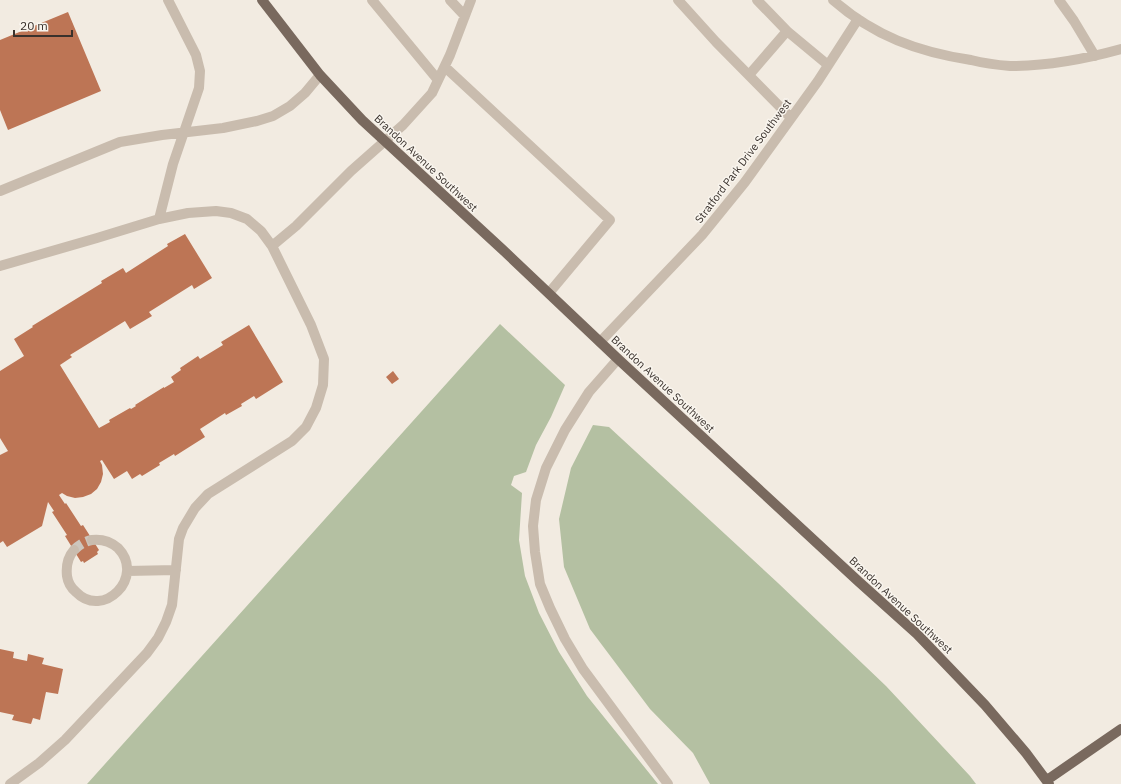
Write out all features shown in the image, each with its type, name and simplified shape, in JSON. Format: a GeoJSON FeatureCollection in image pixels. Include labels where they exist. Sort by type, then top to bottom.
{"type":"FeatureCollection","features":[{"type":"Feature","properties":{"kind":"main road","name":"Brandon Avenue Southwest"},"geometry":{"type":"LineString","coordinates":[[262,0],[320,74],[362,120],[618,359],[917,634],[985,705],[1026,753],[1048,782]]}},
{"type":"Feature","properties":{"kind":"main road"},"geometry":{"type":"LineString","coordinates":[[1048,782],[1121,728]]}},
{"type":"Feature","properties":{"kind":"street"},"geometry":{"type":"LineString","coordinates":[[160,219],[173,164],[199,88],[200,71],[196,55],[168,0]]}},
{"type":"Feature","properties":{"kind":"street"},"geometry":{"type":"LineString","coordinates":[[372,0],[438,80]]}},
{"type":"Feature","properties":{"kind":"street"},"geometry":{"type":"LineString","coordinates":[[450,0],[465,16]]}},
{"type":"Feature","properties":{"kind":"street"},"geometry":{"type":"LineString","coordinates":[[272,246],[296,226],[351,170],[403,125],[432,93],[445,67],[471,0]]}},
{"type":"Feature","properties":{"kind":"street"},"geometry":{"type":"LineString","coordinates":[[678,0],[716,42],[791,118]]}},
{"type":"Feature","properties":{"kind":"street"},"geometry":{"type":"LineString","coordinates":[[757,0],[787,31],[828,65]]}},
{"type":"Feature","properties":{"kind":"street"},"geometry":{"type":"LineString","coordinates":[[833,0],[843,9],[887,36],[908,46],[950,57],[1010,66],[1049,64],[1095,56],[1121,49]]}},
{"type":"Feature","properties":{"kind":"street"},"geometry":{"type":"LineString","coordinates":[[1059,0],[1095,56]]}},
{"type":"Feature","properties":{"kind":"street","name":"Stratford Park Drive Southwest"},"geometry":{"type":"LineString","coordinates":[[600,342],[702,235],[745,182],[828,65],[858,19]]}},
{"type":"Feature","properties":{"kind":"street"},"geometry":{"type":"LineString","coordinates":[[749,75],[787,31]]}},
{"type":"Feature","properties":{"kind":"street"},"geometry":{"type":"LineString","coordinates":[[445,67],[610,220],[549,293]]}},
{"type":"Feature","properties":{"kind":"street"},"geometry":{"type":"LineString","coordinates":[[0,191],[120,142],[223,128],[273,116],[290,106],[305,93],[320,74]]}},
{"type":"Feature","properties":{"kind":"street"},"geometry":{"type":"LineString","coordinates":[[0,266],[160,219],[188,213],[216,211],[231,212],[247,219],[261,231],[272,246],[311,326],[324,359],[323,385],[316,408],[306,427],[292,441],[208,494],[195,508],[183,528],[179,539],[172,605],[158,638],[147,653],[65,740],[39,763],[10,784]]}},
{"type":"Feature","properties":{"kind":"street"},"geometry":{"type":"LineString","coordinates":[[618,359],[588,392],[564,430],[546,468],[536,500],[533,526],[535,552],[540,584],[565,639],[583,669],[668,784]]}},
{"type":"Feature","properties":{"kind":"street"},"geometry":{"type":"LineString","coordinates":[[74,550],[68,560],[66,570],[72,588],[78,595],[87,599],[96,601],[106,600],[121,589],[126,580],[126,561],[122,552],[115,546],[106,541],[92,540]]}},
{"type":"Feature","properties":{"kind":"street"},"geometry":{"type":"LineString","coordinates":[[127,570],[176,570]]}},
{"type":"Feature","properties":{"kind":"green space"},"geometry":{"type":"Polygon","coordinates":[[[500,324],[565,385],[551,417],[536,445],[526,472],[514,476],[511,485],[522,493],[519,540],[525,576],[539,613],[559,652],[587,696],[658,784],[87,784],[500,324]]]}},
{"type":"Feature","properties":{"kind":"green space"},"geometry":{"type":"Polygon","coordinates":[[[593,425],[609,427],[778,583],[886,686],[976,784],[710,784],[693,753],[650,709],[590,629],[564,567],[559,519],[571,468],[593,425]]]}},
{"type":"Feature","properties":{"kind":"building"},"geometry":{"type":"Polygon","coordinates":[[[68,12],[101,91],[8,130],[0,110],[0,40],[68,12]]]}},
{"type":"Feature","properties":{"kind":"building"},"geometry":{"type":"Polygon","coordinates":[[[185,234],[212,278],[194,289],[192,285],[149,312],[152,316],[130,329],[125,321],[70,355],[72,357],[60,365],[99,428],[110,422],[109,420],[130,408],[131,409],[136,406],[135,405],[174,382],[171,377],[181,370],[180,368],[198,356],[200,359],[223,345],[221,342],[249,325],[283,382],[256,399],[254,396],[241,404],[242,406],[226,415],[225,413],[200,429],[205,437],[175,456],[174,454],[159,463],[160,465],[142,476],[140,474],[132,479],[127,471],[114,479],[102,460],[100,461],[103,474],[101,482],[97,489],[91,494],[75,498],[62,493],[59,495],[81,526],[83,525],[99,550],[97,552],[98,554],[84,563],[83,561],[81,562],[65,536],[67,535],[52,512],[54,511],[48,502],[42,526],[7,547],[3,541],[0,543],[0,455],[8,451],[0,438],[0,371],[24,356],[14,339],[33,327],[32,326],[102,283],[101,281],[123,268],[126,273],[168,246],[167,244],[185,234]]]}},
{"type":"Feature","properties":{"kind":"building"},"geometry":{"type":"Polygon","coordinates":[[[393,371],[399,379],[392,384],[386,377],[393,371]]]}},
{"type":"Feature","properties":{"kind":"building"},"geometry":{"type":"Polygon","coordinates":[[[0,649],[14,652],[13,658],[27,661],[28,654],[44,658],[42,664],[63,669],[58,694],[46,692],[40,720],[33,718],[31,724],[12,720],[14,715],[0,712],[0,649]]]}},
{"type":"Feature","properties":{"kind":"tunnel"},"geometry":{"type":"LineString","coordinates":[[74,550],[78,546],[92,540]]}}]}
